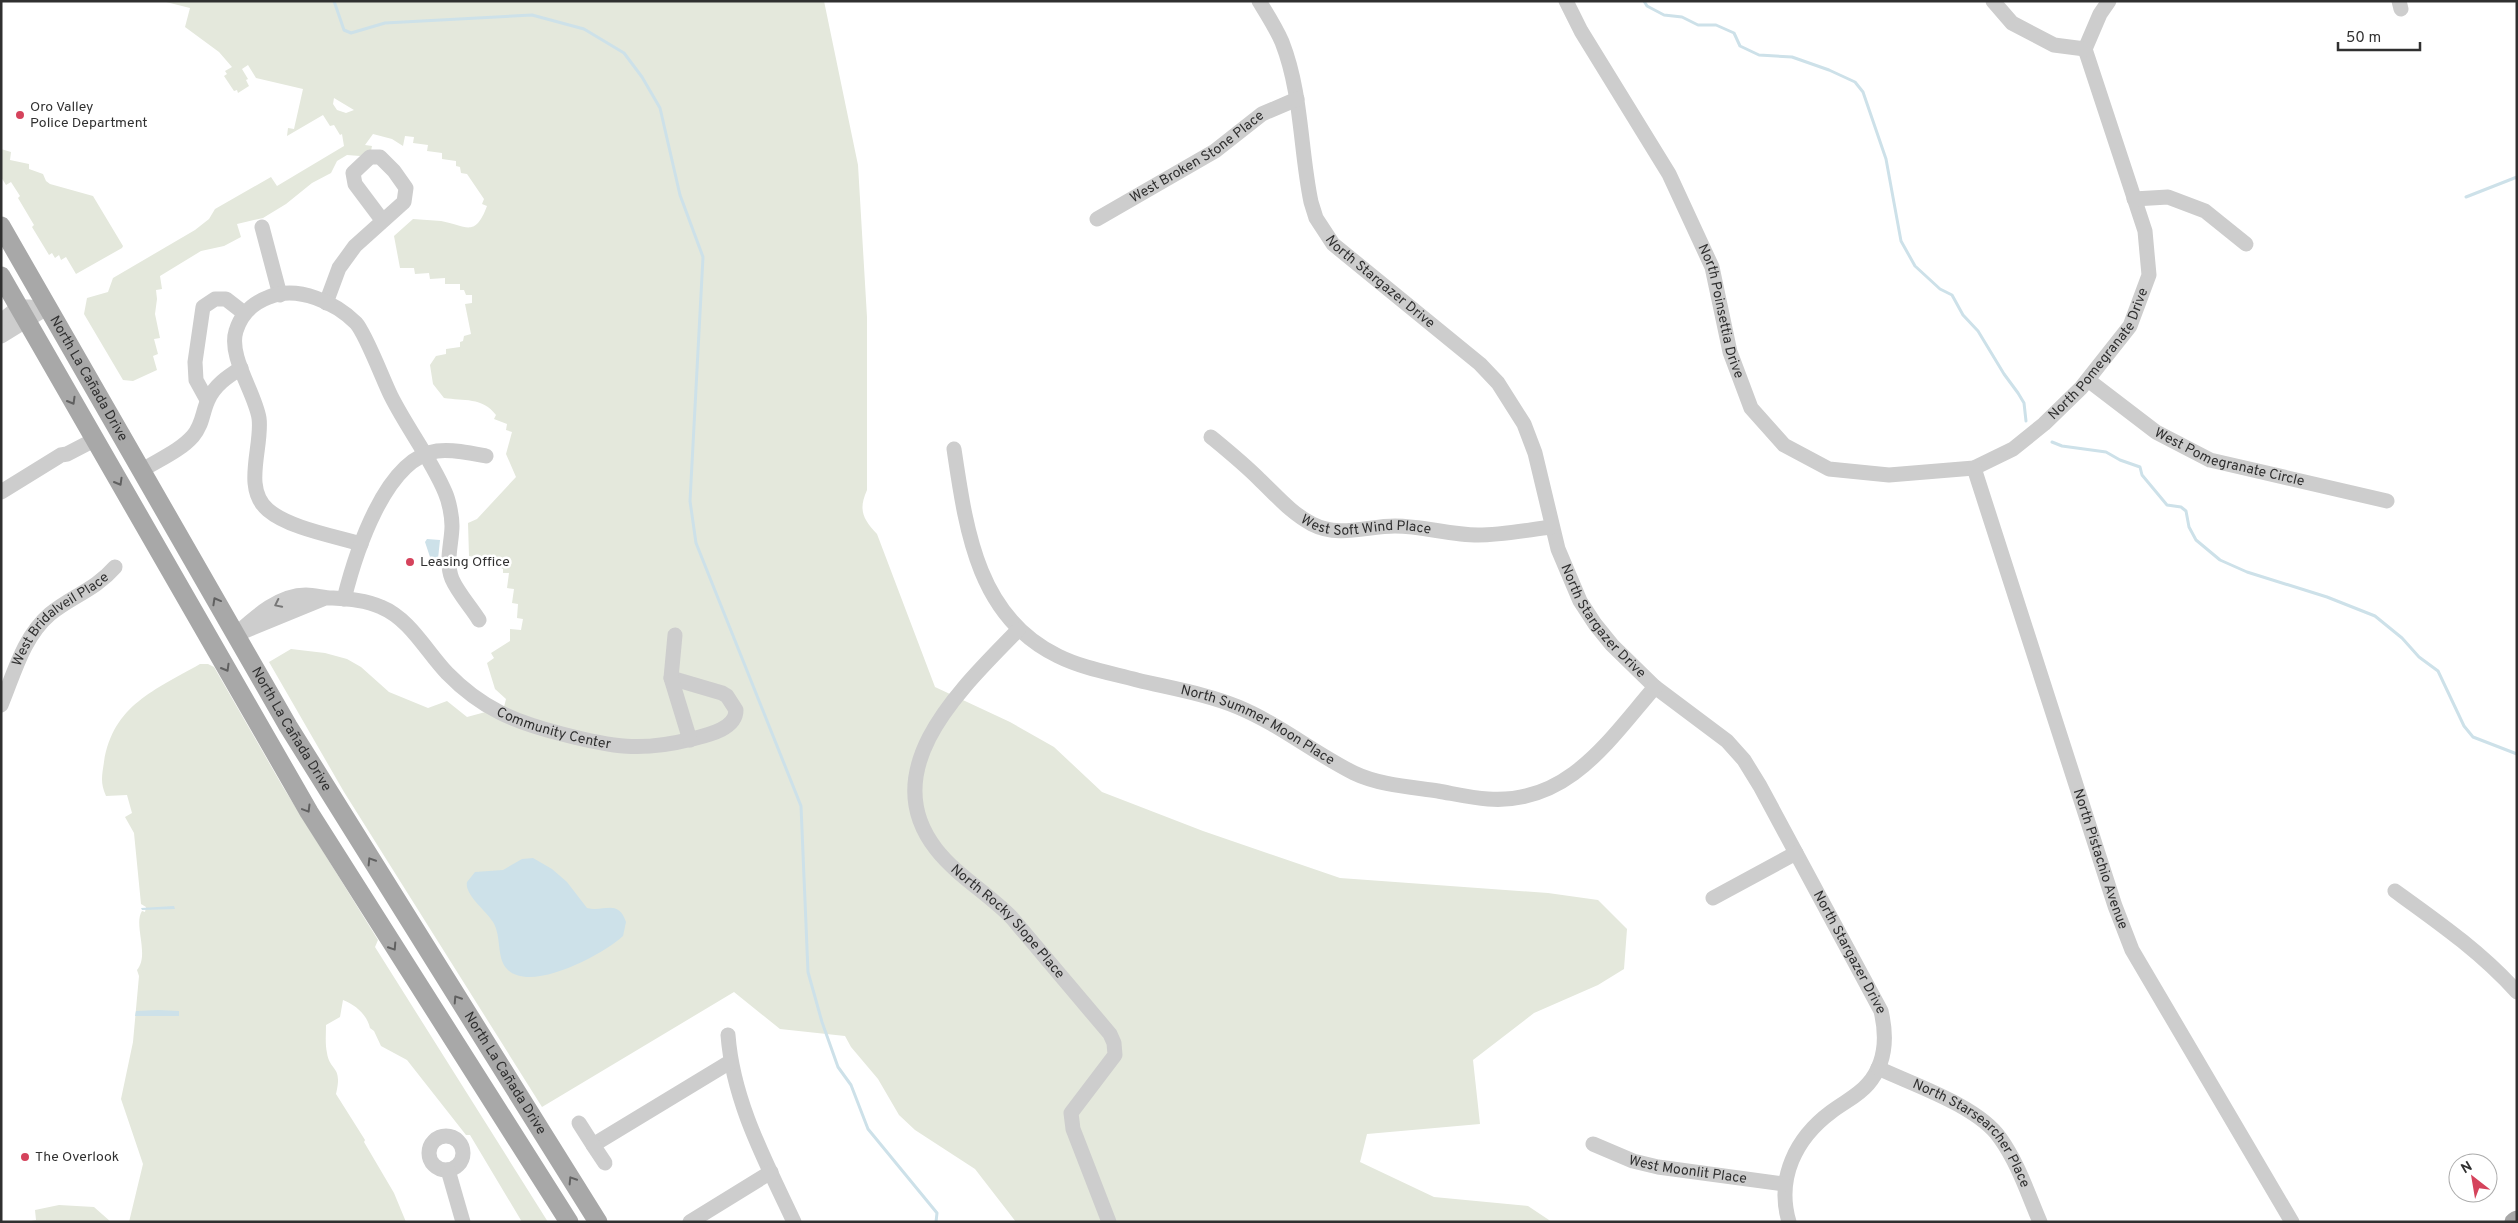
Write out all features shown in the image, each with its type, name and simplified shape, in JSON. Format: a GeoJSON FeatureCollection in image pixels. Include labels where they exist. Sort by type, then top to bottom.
{"type":"FeatureCollection","features":[{"type":"Feature","properties":{"kind":"main road","name":"North La Cañada Drive"},"geometry":{"type":"LineString","coordinates":[[1,226],[235,635],[349,828],[598,1222]]}},
{"type":"Feature","properties":{"kind":"main road","name":"North La Cañada Drive"},"geometry":{"type":"LineString","coordinates":[[1,276],[309,812],[569,1222]]}},
{"type":"Feature","properties":{"kind":"main road"},"geometry":{"type":"LineString","coordinates":[[487,1092],[508,1079]]}},
{"type":"Feature","properties":{"kind":"street","name":"North Stargazer Drive"},"geometry":{"type":"LineString","coordinates":[[1259,1],[1281,41],[1297,99],[1306,180],[1316,218],[1326,235],[1340,250],[1480,364],[1498,383],[1524,424],[1535,453],[1551,527],[1570,579],[1595,624],[1612,646],[1655,687],[1714,730],[1744,760],[1881,1011],[1885,1030],[1884,1046],[1878,1068],[1869,1083],[1856,1096],[1816,1124],[1801,1140],[1792,1158],[1784,1184],[1790,1222]]}},
{"type":"Feature","properties":{"kind":"street","name":"North Poinsettia Drive"},"geometry":{"type":"LineString","coordinates":[[1566,1],[1580,31],[1668,174],[1712,267],[1730,352],[1751,408],[1784,445],[1830,469],[1888,474],[1974,468]]}},
{"type":"Feature","properties":{"kind":"street"},"geometry":{"type":"LineString","coordinates":[[1994,1],[2012,23],[2054,45],[2085,49],[2100,14],[2109,1]]}},
{"type":"Feature","properties":{"kind":"street","name":"North Pomegranate Drive"},"geometry":{"type":"LineString","coordinates":[[1974,468],[2013,449],[2044,424],[2088,380],[2130,326],[2149,274],[2145,231],[2085,49]]}},
{"type":"Feature","properties":{"kind":"street","name":"West Broken Stone Place"},"geometry":{"type":"LineString","coordinates":[[1097,218],[1215,151],[1262,114],[1297,99]]}},
{"type":"Feature","properties":{"kind":"street"},"geometry":{"type":"LineString","coordinates":[[2134,199],[2168,197],[2206,211],[2246,244]]}},
{"type":"Feature","properties":{"kind":"street"},"geometry":{"type":"LineString","coordinates":[[326,303],[339,268],[355,246],[382,220]]}},
{"type":"Feature","properties":{"kind":"street"},"geometry":{"type":"LineString","coordinates":[[262,227],[280,294]]}},
{"type":"Feature","properties":{"kind":"street"},"geometry":{"type":"LineString","coordinates":[[361,544],[287,521],[267,510],[258,494],[255,476],[260,420],[241,368],[235,332],[244,313],[259,301],[280,294],[292,294],[335,306],[358,325],[391,396],[445,492],[452,524],[449,560],[452,578],[479,620]]}},
{"type":"Feature","properties":{"kind":"street"},"geometry":{"type":"LineString","coordinates":[[207,400],[196,380],[195,371],[203,307],[214,300],[226,299],[244,313]]}},
{"type":"Feature","properties":{"kind":"street"},"geometry":{"type":"LineString","coordinates":[[1,321],[48,307]]}},
{"type":"Feature","properties":{"kind":"street"},"geometry":{"type":"LineString","coordinates":[[1,336],[23,314]]}},
{"type":"Feature","properties":{"kind":"street"},"geometry":{"type":"LineString","coordinates":[[141,470],[182,446],[193,436],[202,423],[207,400],[220,382],[241,368]]}},
{"type":"Feature","properties":{"kind":"street","name":"West Pomegranate Circle"},"geometry":{"type":"LineString","coordinates":[[2088,380],[2156,432],[2210,460],[2387,501]]}},
{"type":"Feature","properties":{"kind":"street","name":"West Soft Wind Place"},"geometry":{"type":"LineString","coordinates":[[1211,437],[1242,462],[1284,505],[1298,516],[1314,525],[1331,530],[1352,532],[1392,526],[1479,535],[1551,527]]}},
{"type":"Feature","properties":{"kind":"street"},"geometry":{"type":"LineString","coordinates":[[1,492],[61,454],[67,454],[94,440]]}},
{"type":"Feature","properties":{"kind":"street","name":"North Summer Moon Place"},"geometry":{"type":"LineString","coordinates":[[954,449],[962,498],[980,572],[990,592],[1018,630],[1059,657],[1092,668],[1230,704],[1256,714],[1355,773],[1392,784],[1489,799],[1514,798],[1564,782],[1593,758],[1655,687]]}},
{"type":"Feature","properties":{"kind":"street"},"geometry":{"type":"LineString","coordinates":[[344,599],[354,558],[395,477],[413,461],[436,451],[486,456]]}},
{"type":"Feature","properties":{"kind":"street","name":"North Pistachio Avenue"},"geometry":{"type":"LineString","coordinates":[[1974,468],[2115,906],[2132,950],[2292,1222]]}},
{"type":"Feature","properties":{"kind":"street","name":"West Bridalveil Place"},"geometry":{"type":"LineString","coordinates":[[1,705],[23,652],[35,630],[57,609],[103,581],[115,566]]}},
{"type":"Feature","properties":{"kind":"street","name":"Community Center"},"geometry":{"type":"LineString","coordinates":[[235,635],[256,616],[281,601],[305,595],[344,599],[381,607],[418,636],[447,672],[478,701],[524,724],[610,746],[643,747],[690,740],[726,727],[733,721],[736,710],[727,696],[671,678]]}},
{"type":"Feature","properties":{"kind":"street","name":"North Rocky Slope Place"},"geometry":{"type":"LineString","coordinates":[[1018,630],[964,685],[921,751],[914,785],[916,802],[928,837],[947,862],[997,902],[1110,1034],[1114,1043],[1115,1055],[1071,1113],[1073,1129],[1109,1222]]}},
{"type":"Feature","properties":{"kind":"street"},"geometry":{"type":"LineString","coordinates":[[675,635],[671,678],[690,740]]}},
{"type":"Feature","properties":{"kind":"street"},"geometry":{"type":"LineString","coordinates":[[1713,898],[1796,853]]}},
{"type":"Feature","properties":{"kind":"street"},"geometry":{"type":"LineString","coordinates":[[2395,891],[2466,943],[2495,968],[2517,992]]}},
{"type":"Feature","properties":{"kind":"street"},"geometry":{"type":"LineString","coordinates":[[728,1035],[730,1062],[742,1105],[794,1222]]}},
{"type":"Feature","properties":{"kind":"street"},"geometry":{"type":"LineString","coordinates":[[593,1145],[730,1062]]}},
{"type":"Feature","properties":{"kind":"street","name":"North Starsearcher Place"},"geometry":{"type":"LineString","coordinates":[[1878,1068],[1967,1110],[1985,1122],[2000,1137],[2011,1156],[2040,1222]]}},
{"type":"Feature","properties":{"kind":"street"},"geometry":{"type":"LineString","coordinates":[[580,1123],[605,1163]]}},
{"type":"Feature","properties":{"kind":"street","name":"West Moonlit Place"},"geometry":{"type":"LineString","coordinates":[[1593,1144],[1633,1160],[1658,1167],[1784,1184]]}},
{"type":"Feature","properties":{"kind":"street"},"geometry":{"type":"LineString","coordinates":[[448,1170],[463,1222]]}},
{"type":"Feature","properties":{"kind":"street"},"geometry":{"type":"LineString","coordinates":[[690,1222],[771,1172]]}},
{"type":"Feature","properties":{"kind":"shaded area"},"geometry":{"type":"Polygon","coordinates":[[[162,1],[824,1],[858,165],[867,317],[867,490],[863,503],[863,514],[868,524],[877,534],[935,687],[1010,722],[1054,747],[1102,792],[1203,831],[1340,878],[1548,893],[1598,900],[1627,929],[1624,969],[1598,985],[1534,1013],[1473,1060],[1480,1124],[1367,1134],[1360,1162],[1434,1197],[1528,1206],[1552,1222],[1016,1222],[975,1169],[915,1130],[899,1115],[878,1079],[851,1047],[845,1036],[780,1029],[734,992],[542,1107],[344,792],[269,662],[291,649],[325,653],[347,659],[361,667],[389,692],[428,708],[447,701],[467,717],[504,707],[506,699],[495,689],[487,663],[494,658],[491,653],[510,641],[510,629],[521,630],[523,619],[517,618],[518,604],[512,603],[514,589],[507,588],[509,573],[503,573],[503,569],[497,566],[498,561],[469,556],[468,523],[477,519],[516,477],[506,454],[512,432],[506,430],[507,424],[494,419],[496,415],[485,405],[472,401],[444,398],[433,384],[430,365],[436,356],[446,354],[446,349],[460,347],[460,342],[463,341],[464,336],[471,334],[465,304],[472,303],[472,295],[466,295],[464,290],[460,290],[460,284],[445,284],[445,278],[430,279],[429,273],[415,274],[414,268],[400,268],[394,236],[413,219],[441,221],[464,227],[474,226],[483,216],[487,206],[482,204],[484,199],[467,174],[461,173],[460,167],[456,166],[456,161],[442,159],[442,153],[427,151],[428,145],[413,143],[414,137],[405,136],[403,146],[392,139],[373,134],[365,145],[372,146],[371,151],[360,156],[347,155],[337,161],[331,173],[312,183],[286,204],[263,218],[237,224],[241,237],[224,246],[201,251],[160,276],[162,289],[156,290],[155,314],[160,338],[154,339],[158,354],[153,356],[157,370],[133,381],[123,380],[84,314],[87,298],[108,292],[113,278],[195,230],[209,219],[215,209],[271,177],[277,186],[344,146],[342,134],[340,135],[334,125],[330,126],[323,115],[287,136],[288,128],[294,129],[303,89],[256,78],[248,65],[242,69],[248,79],[246,80],[249,86],[238,93],[237,90],[234,91],[224,76],[227,74],[225,71],[232,67],[219,52],[185,27],[190,8],[162,1]],[[334,98],[333,104],[337,110],[346,113],[354,110],[334,98]]]}},
{"type":"Feature","properties":{"kind":"shaded area"},"geometry":{"type":"Polygon","coordinates":[[[1,149],[11,152],[10,160],[29,164],[29,169],[43,174],[46,181],[50,184],[93,196],[123,246],[122,248],[76,274],[66,257],[61,260],[59,255],[55,258],[52,253],[49,255],[32,227],[34,225],[18,198],[20,196],[11,182],[6,185],[1,177],[1,149]]]}},
{"type":"Feature","properties":{"kind":"shaded area"},"geometry":{"type":"Polygon","coordinates":[[[427,539],[440,540],[438,559],[430,557],[425,542],[427,539]]]}},
{"type":"Feature","properties":{"kind":"shaded area"},"geometry":{"type":"Polygon","coordinates":[[[200,664],[208,664],[214,667],[283,787],[378,940],[375,947],[548,1222],[522,1222],[470,1135],[466,1135],[407,1060],[381,1046],[364,1015],[343,1000],[340,1017],[326,1025],[327,1053],[338,1078],[336,1094],[365,1140],[364,1142],[394,1193],[406,1222],[129,1222],[143,1164],[121,1099],[133,1042],[139,976],[137,970],[141,964],[142,956],[139,924],[142,911],[145,912],[146,907],[141,904],[134,833],[125,817],[132,813],[127,795],[106,796],[102,783],[104,762],[109,742],[116,726],[126,713],[152,691],[200,664]]]}},
{"type":"Feature","properties":{"kind":"shaded area"},"geometry":{"type":"Polygon","coordinates":[[[533,858],[552,869],[567,882],[587,908],[614,908],[619,910],[626,922],[623,936],[614,944],[584,961],[549,974],[532,977],[518,975],[507,969],[501,959],[496,928],[472,897],[467,887],[467,882],[475,872],[503,870],[522,859],[533,858]]]}},
{"type":"Feature","properties":{"kind":"shaded area"},"geometry":{"type":"Polygon","coordinates":[[[174,906],[175,909],[142,910],[141,908],[174,906]]]}},
{"type":"Feature","properties":{"kind":"shaded area"},"geometry":{"type":"Polygon","coordinates":[[[136,1011],[179,1011],[179,1016],[135,1016],[136,1011]]]}},
{"type":"Feature","properties":{"kind":"shaded area"},"geometry":{"type":"Polygon","coordinates":[[[59,1205],[94,1207],[111,1222],[26,1222],[36,1220],[35,1210],[59,1205]]]}},
{"type":"Feature","properties":{"kind":"waterway"},"geometry":{"type":"LineString","coordinates":[[334,1],[344,30],[351,33],[385,23],[532,15],[584,29],[624,53],[642,77],[660,108],[680,195],[703,257],[690,501],[696,543],[801,806],[808,972],[822,1022],[838,1067],[851,1085],[868,1129],[937,1213],[936,1222]]}},
{"type":"Feature","properties":{"kind":"waterway"},"geometry":{"type":"LineString","coordinates":[[1644,1],[1647,6],[1664,15],[1682,17],[1698,25],[1716,25],[1734,33],[1740,46],[1759,55],[1792,57],[1829,70],[1855,82],[1863,92],[1886,159],[1901,241],[1915,266],[1940,289],[1952,295],[1963,315],[1978,331],[2024,403],[2026,421]]}},
{"type":"Feature","properties":{"kind":"waterway"},"geometry":{"type":"LineString","coordinates":[[2466,197],[2517,177]]}},
{"type":"Feature","properties":{"kind":"waterway"},"geometry":{"type":"LineString","coordinates":[[2052,442],[2062,446],[2106,452],[2120,460],[2140,467],[2142,475],[2167,505],[2181,507],[2186,511],[2189,527],[2196,540],[2220,560],[2247,572],[2327,597],[2375,616],[2402,638],[2419,657],[2438,671],[2464,726],[2473,737],[2517,754]]}},
{"type":"Feature","properties":{"kind":"place","name":"Oro Valley Police Department"},"geometry":{"type":"Point","coordinates":[20,115]}},
{"type":"Feature","properties":{"kind":"place","name":"Leasing Office"},"geometry":{"type":"Point","coordinates":[410,562]}},
{"type":"Feature","properties":{"kind":"place","name":"The Overlook"},"geometry":{"type":"Point","coordinates":[25,1157]}}]}
